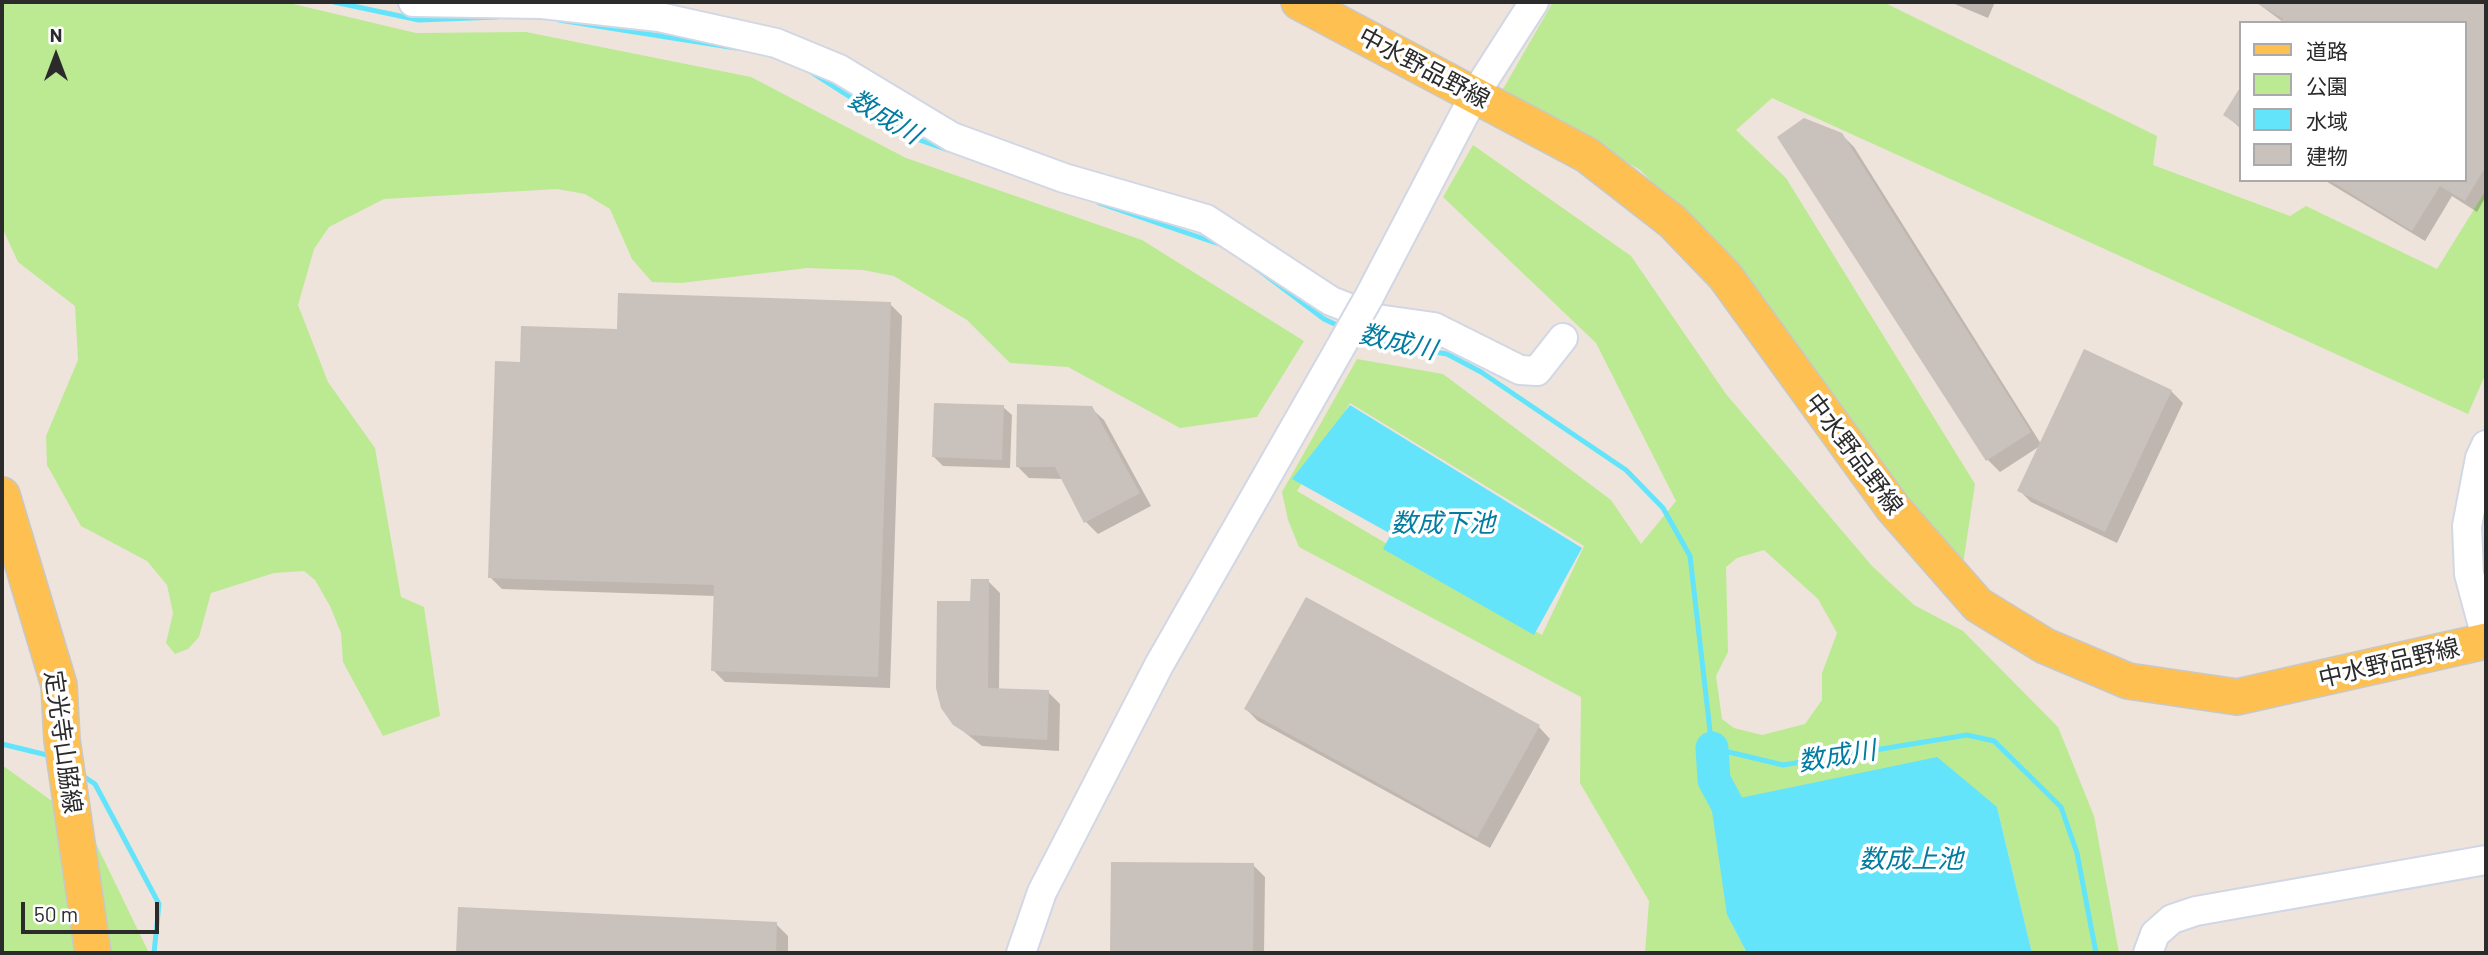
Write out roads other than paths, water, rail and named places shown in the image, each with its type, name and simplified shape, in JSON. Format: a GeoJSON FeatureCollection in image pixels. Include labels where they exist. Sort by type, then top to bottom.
{"type":"FeatureCollection","features":[{"type":"Feature","properties":{"kind":"main road","name":"中水野品野線"},"geometry":{"type":"LineString","coordinates":[[1299,2],[1587,155],[1673,222],[1725,276],[1893,508],[1978,605],[2045,646],[2128,681],[2238,697],[2486,639]]}},
{"type":"Feature","properties":{"kind":"main road","name":"定光寺山脇線"},"geometry":{"type":"LineString","coordinates":[[2,495],[59,685],[65,763],[93,953]]}},
{"type":"Feature","properties":{"kind":"street"},"geometry":{"type":"LineString","coordinates":[[413,2],[542,4],[659,17],[776,43],[839,69],[952,137],[1064,178],[1206,219],[1331,301],[1377,319],[1434,327],[1520,370],[1537,371],[1563,338]]}},
{"type":"Feature","properties":{"kind":"street"},"geometry":{"type":"LineString","coordinates":[[1021,953],[1042,892],[1153,677],[1369,298],[1475,94],[1534,2]]}},
{"type":"Feature","properties":{"kind":"street"},"geometry":{"type":"LineString","coordinates":[[2486,445],[2480,458],[2467,526],[2469,574],[2486,639]]}},
{"type":"Feature","properties":{"kind":"street"},"geometry":{"type":"LineString","coordinates":[[2148,953],[2155,934],[2172,919],[2196,911],[2486,860]]}},
{"type":"Feature","properties":{"kind":"water","name":"数成下池"},"geometry":{"type":"Polygon","coordinates":[[[1350,405],[1582,548],[1534,635],[1383,549],[1391,534],[1292,479],[1350,405]]]}},
{"type":"Feature","properties":{"kind":"water","name":"数成上池"},"geometry":{"type":"Polygon","coordinates":[[[1937,757],[1997,807],[2032,953],[1747,953],[1727,915],[1711,804],[1937,757]]]}},
{"type":"Feature","properties":{"kind":"waterway","name":"数成川"},"geometry":{"type":"LineString","coordinates":[[334,2],[419,20],[497,17]]}},
{"type":"Feature","properties":{"kind":"waterway","name":"数成川"},"geometry":{"type":"LineString","coordinates":[[559,20],[736,48]]}},
{"type":"Feature","properties":{"kind":"waterway","name":"数成川"},"geometry":{"type":"LineString","coordinates":[[811,72],[914,138],[948,150]]}},
{"type":"Feature","properties":{"kind":"waterway","name":"数成川"},"geometry":{"type":"LineString","coordinates":[[1099,203],[1222,245]]}},
{"type":"Feature","properties":{"kind":"waterway","name":"数成川"},"geometry":{"type":"LineString","coordinates":[[1256,268],[1324,319],[1343,328]]}},
{"type":"Feature","properties":{"kind":"waterway","name":"数成川"},"geometry":{"type":"LineString","coordinates":[[1358,336],[1369,341],[1447,354],[1481,372],[1626,470],[1663,508],[1690,556],[1712,748],[1783,765],[1967,735],[1994,741],[2061,807],[2077,853],[2096,953]]}},
{"type":"Feature","properties":{"kind":"waterway"},"geometry":{"type":"LineString","coordinates":[[2,744],[51,756]]}},
{"type":"Feature","properties":{"kind":"waterway"},"geometry":{"type":"LineString","coordinates":[[1712,748],[1714,780],[1743,834]]}},
{"type":"Feature","properties":{"kind":"waterway"},"geometry":{"type":"LineString","coordinates":[[80,774],[95,784],[159,904],[154,953]]}}]}
